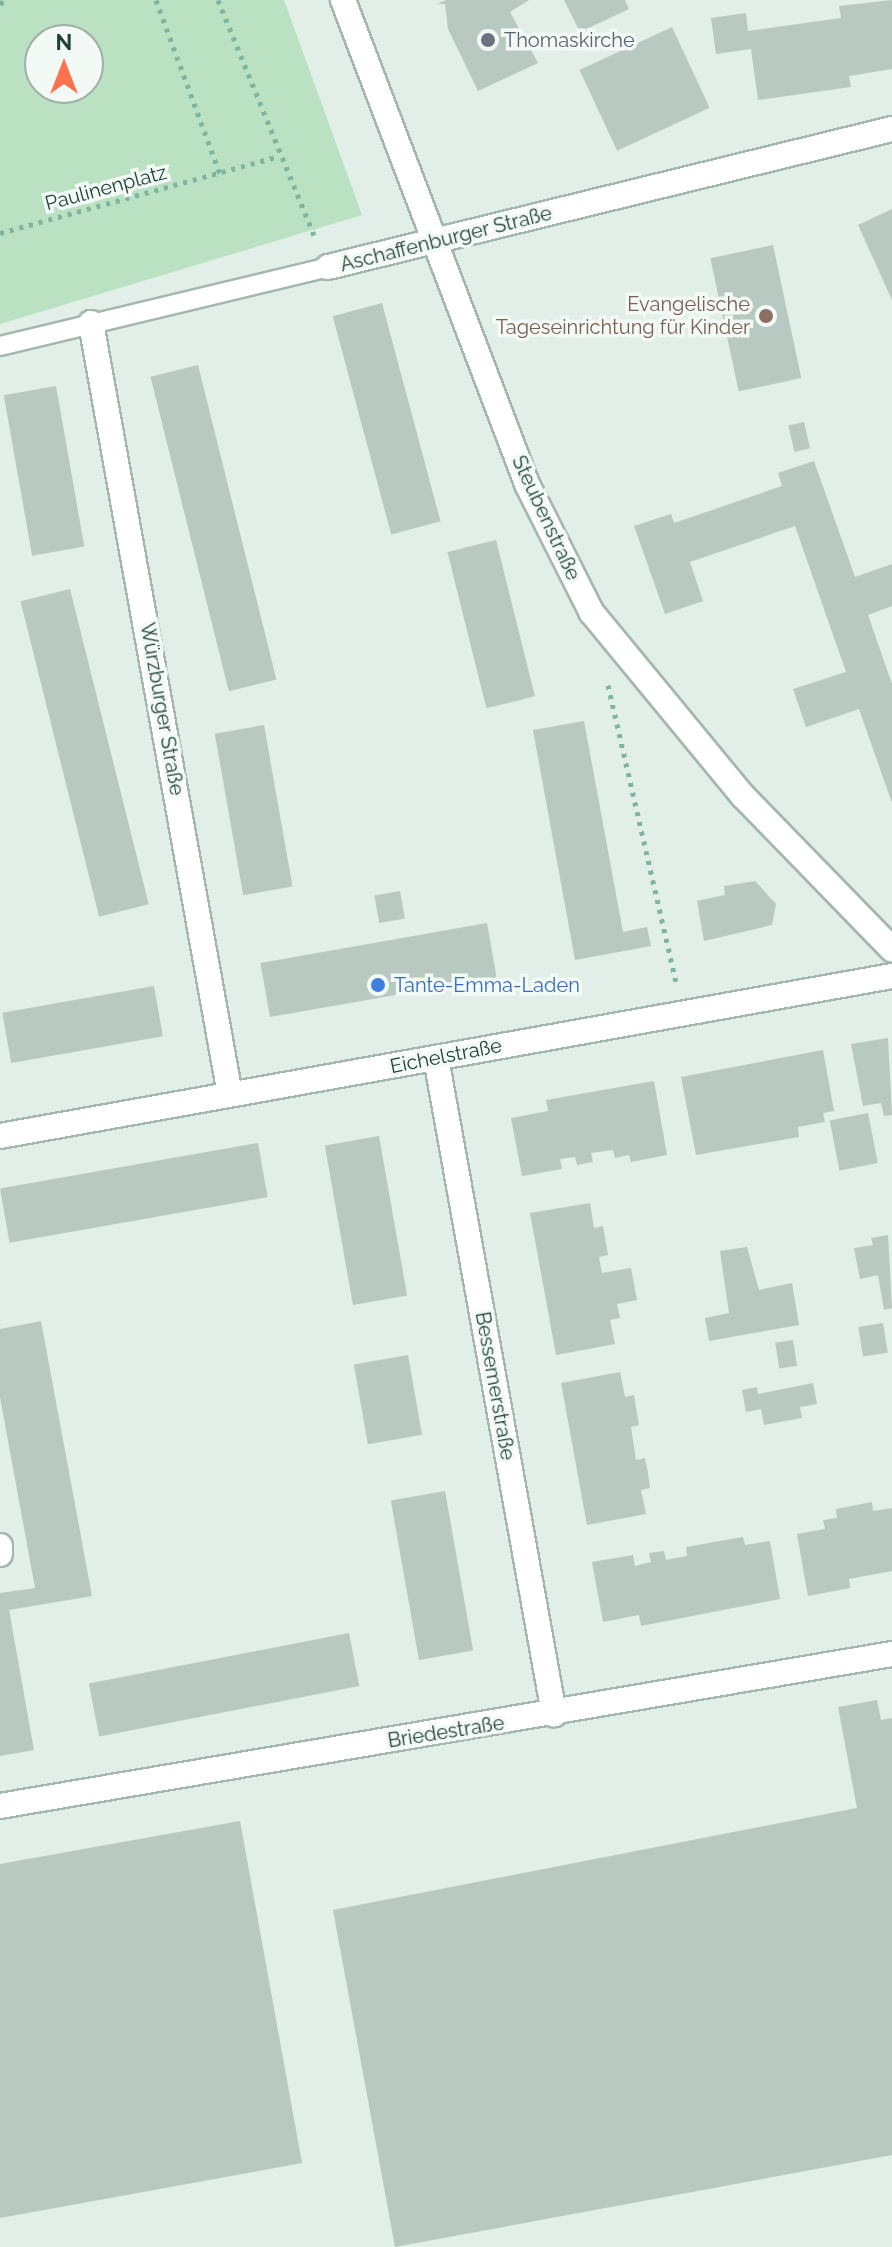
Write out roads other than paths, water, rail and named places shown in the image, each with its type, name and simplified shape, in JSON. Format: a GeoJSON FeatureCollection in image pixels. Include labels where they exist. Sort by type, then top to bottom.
{"type":"FeatureCollection","features":[{"type":"Feature","properties":{"kind":"street","name":"Steubenstraße"},"geometry":{"type":"LineString","coordinates":[[343,0],[527,484],[592,613],[743,796],[892,949]]}},
{"type":"Feature","properties":{"kind":"street","name":"Aschaffenburger Straße"},"geometry":{"type":"LineString","coordinates":[[328,267],[892,129]]}},
{"type":"Feature","properties":{"kind":"street","name":"Würzburger Straße"},"geometry":{"type":"LineString","coordinates":[[91,323],[230,1095]]}},
{"type":"Feature","properties":{"kind":"street","name":"Eichelstraße"},"geometry":{"type":"LineString","coordinates":[[0,1136],[892,976]]}},
{"type":"Feature","properties":{"kind":"street","name":"Bessemerstraße"},"geometry":{"type":"LineString","coordinates":[[436,1058],[554,1714]]}},
{"type":"Feature","properties":{"kind":"street"},"geometry":{"type":"LineString","coordinates":[[0,1546],[0,1554]]}},
{"type":"Feature","properties":{"kind":"street","name":"Briedestraße"},"geometry":{"type":"LineString","coordinates":[[0,1806],[892,1654]]}},
{"type":"Feature","properties":{"kind":"lane","name":"Aschaffenburger Straße"},"geometry":{"type":"LineString","coordinates":[[0,346],[328,267]]}},
{"type":"Feature","properties":{"kind":"place","name":"Thomaskirche"},"geometry":{"type":"Point","coordinates":[488,40]}},
{"type":"Feature","properties":{"kind":"place","name":"Evangelische Tageseinrichtung für Kinder"},"geometry":{"type":"Point","coordinates":[766,316]}},
{"type":"Feature","properties":{"kind":"place","name":"Tante-Emma-Laden"},"geometry":{"type":"Point","coordinates":[378,985]}}]}
